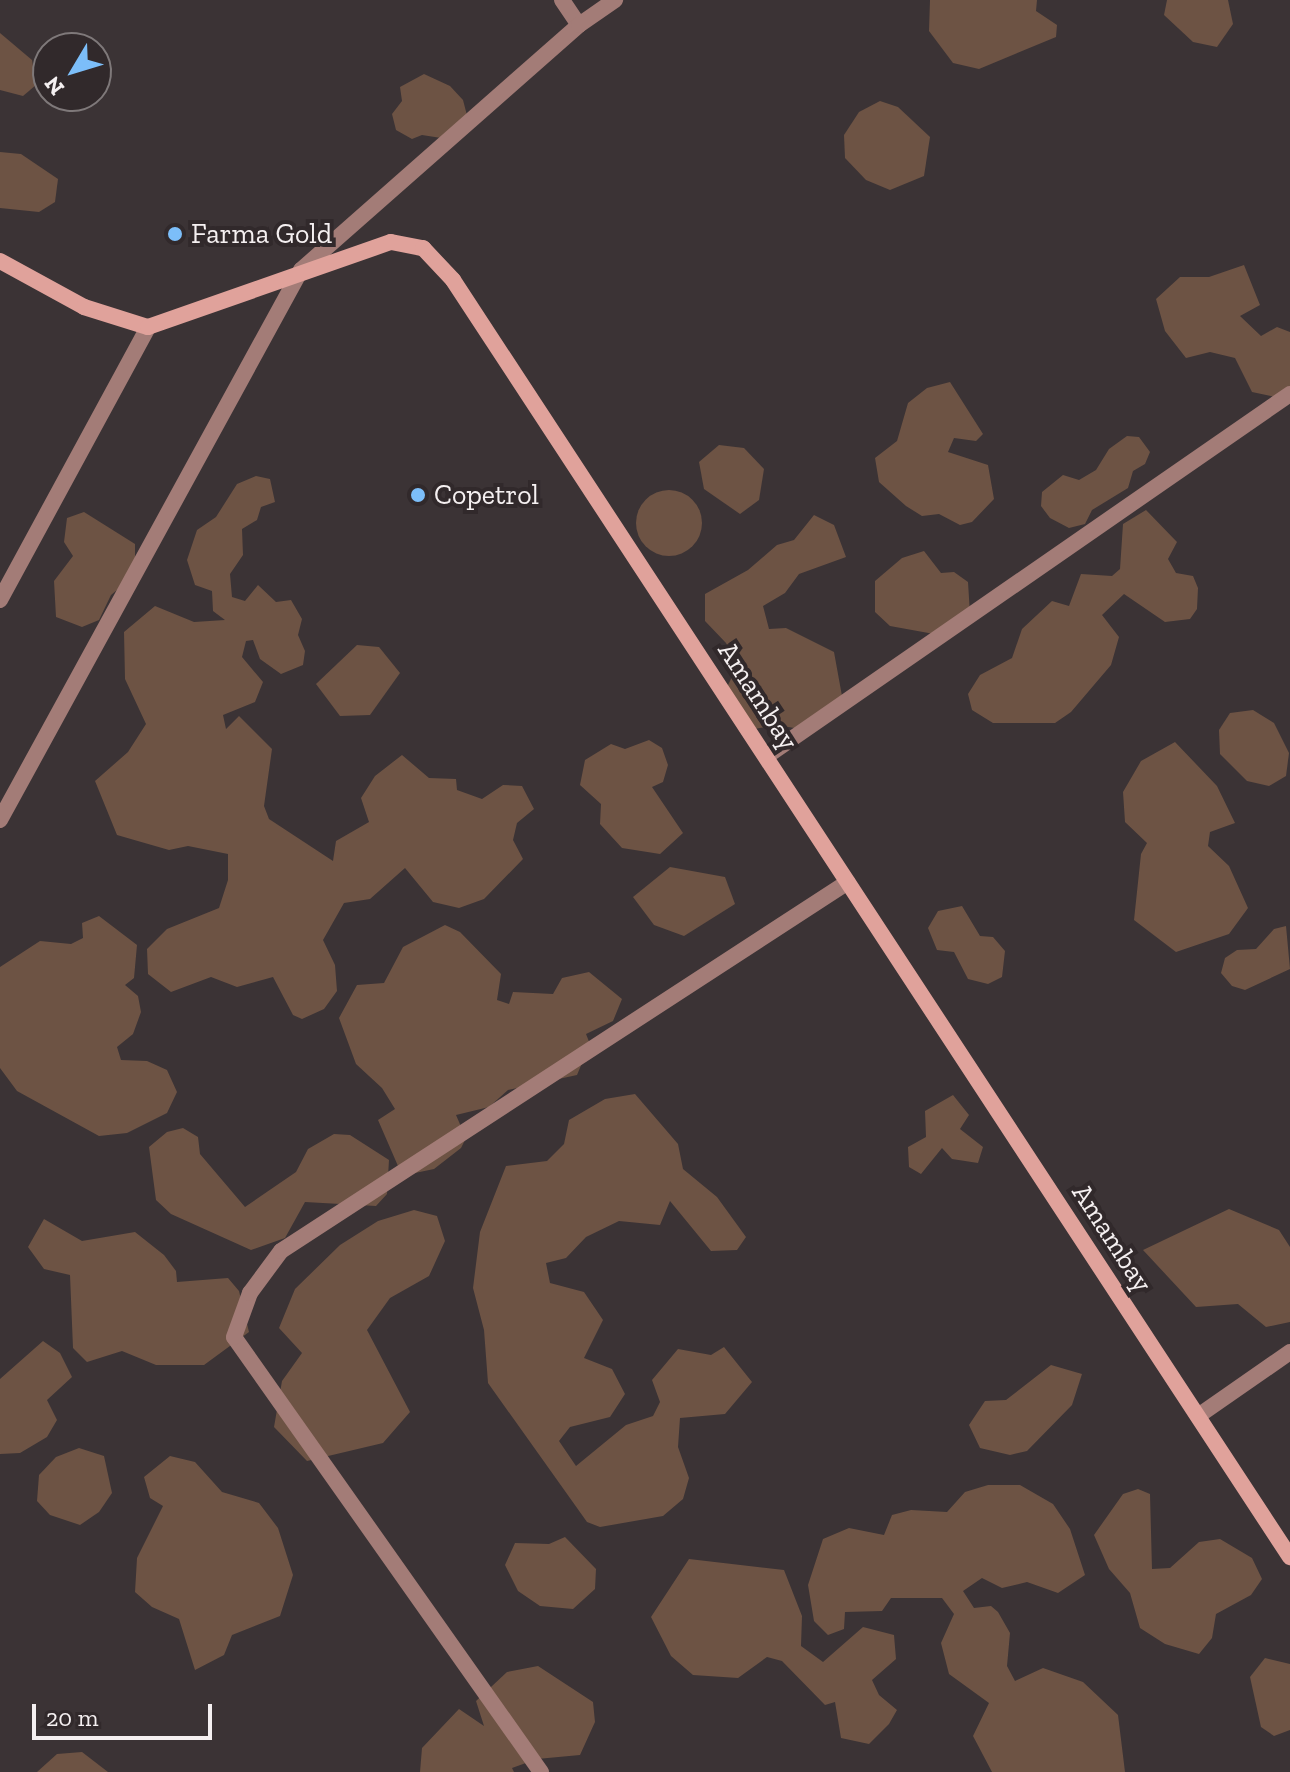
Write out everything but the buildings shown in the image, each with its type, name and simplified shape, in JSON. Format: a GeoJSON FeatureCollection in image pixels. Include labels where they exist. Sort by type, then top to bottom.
{"type":"FeatureCollection","features":[{"type":"Feature","properties":{"kind":"street"},"geometry":{"type":"LineString","coordinates":[[562,0],[579,25]]}},
{"type":"Feature","properties":{"kind":"street"},"geometry":{"type":"LineString","coordinates":[[0,820],[301,270],[579,25],[615,0]]}},
{"type":"Feature","properties":{"kind":"street","name":"Amambay"},"geometry":{"type":"LineString","coordinates":[[148,327],[301,270],[391,242],[423,248],[453,280],[1290,1557]]}},
{"type":"Feature","properties":{"kind":"street"},"geometry":{"type":"LineString","coordinates":[[0,261],[84,307],[148,327],[0,600]]}},
{"type":"Feature","properties":{"kind":"street"},"geometry":{"type":"LineString","coordinates":[[767,756],[1290,394]]}},
{"type":"Feature","properties":{"kind":"street"},"geometry":{"type":"LineString","coordinates":[[541,1772],[234,1337],[250,1293],[281,1251],[848,882]]}},
{"type":"Feature","properties":{"kind":"street"},"geometry":{"type":"LineString","coordinates":[[1198,1416],[1290,1352]]}},
{"type":"Feature","properties":{"kind":"shaded area"},"geometry":{"type":"Polygon","coordinates":[[[930,0],[1037,0],[1036,11],[1057,25],[1056,37],[979,69],[953,63],[929,31],[930,0]]]}},
{"type":"Feature","properties":{"kind":"shaded area"},"geometry":{"type":"Polygon","coordinates":[[[1167,0],[1228,0],[1233,24],[1217,47],[1193,42],[1164,15],[1167,0]]]}},
{"type":"Feature","properties":{"kind":"shaded area"},"geometry":{"type":"Polygon","coordinates":[[[0,33],[32,60],[32,88],[23,96],[0,90],[0,33]]]}},
{"type":"Feature","properties":{"kind":"shaded area"},"geometry":{"type":"Polygon","coordinates":[[[424,74],[450,86],[463,100],[469,123],[454,140],[422,135],[412,139],[396,130],[392,114],[402,101],[400,87],[424,74]]]}},
{"type":"Feature","properties":{"kind":"shaded area"},"geometry":{"type":"Polygon","coordinates":[[[880,101],[898,107],[930,137],[924,176],[890,190],[866,180],[845,158],[844,135],[859,112],[880,101]]]}},
{"type":"Feature","properties":{"kind":"shaded area"},"geometry":{"type":"Polygon","coordinates":[[[0,152],[21,154],[58,179],[55,202],[39,212],[0,208],[0,152]]]}},
{"type":"Feature","properties":{"kind":"shaded area"},"geometry":{"type":"Polygon","coordinates":[[[1244,265],[1260,305],[1240,316],[1261,336],[1277,327],[1290,332],[1290,390],[1276,397],[1252,392],[1235,358],[1210,352],[1186,358],[1165,331],[1156,299],[1180,277],[1209,277],[1244,265]]]}},
{"type":"Feature","properties":{"kind":"shaded area"},"geometry":{"type":"Polygon","coordinates":[[[950,382],[983,434],[976,441],[954,438],[948,452],[988,465],[994,499],[972,522],[960,525],[939,514],[922,516],[906,506],[879,482],[875,458],[897,441],[908,403],[927,388],[950,382]]]}},
{"type":"Feature","properties":{"kind":"shaded area"},"geometry":{"type":"Polygon","coordinates":[[[1127,436],[1139,437],[1150,452],[1145,464],[1133,471],[1128,488],[1092,510],[1085,524],[1069,528],[1050,518],[1041,506],[1042,492],[1063,475],[1079,480],[1096,470],[1109,449],[1127,436]]]}},
{"type":"Feature","properties":{"kind":"shaded area"},"geometry":{"type":"Polygon","coordinates":[[[719,445],[744,448],[764,469],[759,500],[740,514],[704,489],[699,462],[719,445]]]}},
{"type":"Feature","properties":{"kind":"shaded area"},"geometry":{"type":"Polygon","coordinates":[[[256,476],[270,479],[275,502],[261,507],[257,520],[242,529],[243,555],[230,574],[232,597],[245,601],[258,585],[276,602],[291,600],[302,619],[298,635],[305,651],[303,665],[281,674],[260,659],[253,640],[246,641],[242,657],[263,682],[255,702],[223,715],[226,729],[239,716],[272,749],[264,806],[269,819],[333,861],[336,841],[369,822],[361,798],[375,776],[402,755],[429,778],[456,779],[457,790],[482,799],[503,785],[522,786],[534,809],[517,823],[513,840],[523,859],[484,899],[459,908],[433,902],[405,868],[370,899],[344,903],[323,940],[335,965],[337,991],[324,1009],[302,1019],[293,1015],[273,977],[237,987],[211,977],[171,992],[148,974],[147,949],[167,929],[219,908],[228,880],[228,854],[188,846],[169,850],[117,835],[95,781],[128,752],[146,724],[125,679],[124,632],[155,606],[194,622],[225,620],[213,611],[212,591],[195,585],[187,560],[197,530],[216,517],[237,484],[256,476]]]}},
{"type":"Feature","properties":{"kind":"shaded area"},"geometry":{"type":"Polygon","coordinates":[[[662,490],[676,490],[688,495],[697,504],[702,523],[700,536],[693,547],[676,556],[662,556],[650,551],[641,542],[636,530],[636,516],[641,504],[650,495],[662,490]]]}},
{"type":"Feature","properties":{"kind":"shaded area"},"geometry":{"type":"Polygon","coordinates":[[[1146,510],[1177,542],[1168,559],[1176,573],[1193,576],[1198,588],[1197,609],[1190,619],[1165,622],[1124,594],[1102,615],[1119,637],[1111,665],[1071,712],[1055,723],[993,723],[972,710],[968,694],[980,675],[1012,658],[1022,629],[1052,601],[1069,606],[1081,574],[1112,576],[1120,569],[1123,524],[1146,510]]]}},
{"type":"Feature","properties":{"kind":"shaded area"},"geometry":{"type":"Polygon","coordinates":[[[84,512],[135,544],[135,575],[111,595],[99,620],[82,627],[56,617],[54,581],[73,556],[64,542],[67,518],[84,512]]]}},
{"type":"Feature","properties":{"kind":"shaded area"},"geometry":{"type":"Polygon","coordinates":[[[814,515],[834,525],[846,557],[799,574],[785,593],[763,606],[769,629],[786,628],[834,652],[842,696],[806,730],[777,725],[749,730],[721,699],[737,667],[726,643],[705,621],[705,594],[748,570],[777,545],[794,540],[814,515]]]}},
{"type":"Feature","properties":{"kind":"shaded area"},"geometry":{"type":"Polygon","coordinates":[[[924,551],[941,573],[954,572],[968,582],[970,614],[934,634],[890,626],[875,612],[875,581],[902,558],[924,551]]]}},
{"type":"Feature","properties":{"kind":"shaded area"},"geometry":{"type":"Polygon","coordinates":[[[357,645],[379,647],[400,673],[370,715],[340,716],[316,684],[357,645]]]}},
{"type":"Feature","properties":{"kind":"shaded area"},"geometry":{"type":"Polygon","coordinates":[[[1253,710],[1274,723],[1289,753],[1286,776],[1269,786],[1247,781],[1220,754],[1219,730],[1230,713],[1253,710]]]}},
{"type":"Feature","properties":{"kind":"shaded area"},"geometry":{"type":"Polygon","coordinates":[[[649,740],[662,748],[668,765],[663,782],[652,787],[683,833],[660,854],[622,848],[600,824],[601,804],[580,785],[585,760],[611,744],[625,749],[649,740]]]}},
{"type":"Feature","properties":{"kind":"shaded area"},"geometry":{"type":"Polygon","coordinates":[[[1175,742],[1217,786],[1235,823],[1210,832],[1208,846],[1229,866],[1248,908],[1229,934],[1176,952],[1134,920],[1141,854],[1147,843],[1125,822],[1123,792],[1141,761],[1175,742]]]}},
{"type":"Feature","properties":{"kind":"shaded area"},"geometry":{"type":"Polygon","coordinates":[[[670,867],[725,877],[735,904],[684,936],[654,925],[633,897],[670,867]]]}},
{"type":"Feature","properties":{"kind":"shaded area"},"geometry":{"type":"Polygon","coordinates":[[[962,906],[980,936],[993,937],[1005,951],[1002,977],[988,984],[968,979],[954,952],[937,950],[928,928],[938,911],[962,906]]]}},
{"type":"Feature","properties":{"kind":"shaded area"},"geometry":{"type":"Polygon","coordinates":[[[99,916],[137,945],[134,978],[125,985],[138,996],[141,1012],[133,1034],[117,1047],[121,1060],[147,1061],[167,1070],[177,1092],[167,1113],[127,1133],[99,1136],[17,1091],[0,1068],[0,967],[40,941],[71,944],[83,938],[82,923],[99,916]]]}},
{"type":"Feature","properties":{"kind":"shaded area"},"geometry":{"type":"Polygon","coordinates":[[[445,925],[460,932],[501,974],[497,1000],[509,1004],[513,992],[553,994],[562,978],[589,972],[622,999],[613,1021],[586,1034],[590,1044],[577,1075],[508,1090],[489,1107],[456,1115],[466,1138],[461,1148],[434,1169],[415,1173],[398,1166],[378,1120],[395,1109],[382,1088],[356,1064],[339,1018],[357,985],[384,983],[403,947],[445,925]]]}},
{"type":"Feature","properties":{"kind":"shaded area"},"geometry":{"type":"Polygon","coordinates":[[[1286,926],[1290,969],[1245,990],[1232,986],[1221,973],[1225,958],[1237,950],[1256,949],[1274,929],[1286,926]]]}},
{"type":"Feature","properties":{"kind":"shaded area"},"geometry":{"type":"Polygon","coordinates":[[[635,1094],[678,1144],[683,1169],[717,1197],[746,1237],[737,1250],[711,1251],[670,1201],[660,1225],[619,1221],[586,1237],[566,1258],[546,1263],[550,1283],[584,1292],[603,1320],[584,1358],[612,1369],[625,1394],[610,1417],[570,1427],[559,1441],[576,1466],[626,1425],[653,1416],[660,1402],[652,1380],[678,1349],[711,1355],[724,1347],[752,1382],[725,1414],[680,1418],[678,1447],[689,1478],[683,1499],[663,1516],[600,1527],[587,1522],[488,1383],[484,1330],[473,1288],[480,1232],[506,1166],[547,1161],[564,1144],[569,1120],[605,1099],[635,1094]]]}},
{"type":"Feature","properties":{"kind":"shaded area"},"geometry":{"type":"Polygon","coordinates":[[[953,1095],[969,1115],[960,1129],[983,1147],[978,1163],[952,1159],[942,1148],[921,1174],[909,1167],[908,1147],[926,1137],[925,1111],[953,1095]]]}},
{"type":"Feature","properties":{"kind":"shaded area"},"geometry":{"type":"Polygon","coordinates":[[[183,1128],[198,1137],[200,1154],[245,1207],[296,1172],[308,1149],[334,1134],[350,1135],[389,1160],[387,1194],[376,1206],[305,1202],[285,1238],[251,1250],[171,1214],[156,1200],[149,1147],[167,1132],[183,1128]]]}},
{"type":"Feature","properties":{"kind":"shaded area"},"geometry":{"type":"Polygon","coordinates":[[[1229,1209],[1279,1230],[1290,1247],[1290,1322],[1266,1327],[1238,1304],[1196,1307],[1143,1250],[1229,1209]]]}},
{"type":"Feature","properties":{"kind":"shaded area"},"geometry":{"type":"Polygon","coordinates":[[[414,1210],[437,1216],[445,1241],[429,1276],[390,1298],[367,1330],[410,1412],[383,1443],[307,1461],[274,1427],[282,1381],[302,1353],[279,1328],[295,1289],[340,1245],[378,1221],[414,1210]]]}},
{"type":"Feature","properties":{"kind":"shaded area"},"geometry":{"type":"Polygon","coordinates":[[[44,1219],[82,1241],[135,1232],[164,1255],[176,1271],[177,1282],[228,1278],[239,1291],[249,1332],[204,1365],[156,1365],[122,1351],[87,1362],[73,1348],[70,1275],[44,1269],[28,1247],[44,1219]]]}},
{"type":"Feature","properties":{"kind":"shaded area"},"geometry":{"type":"Polygon","coordinates":[[[43,1341],[60,1353],[72,1377],[47,1400],[57,1420],[47,1437],[20,1453],[0,1454],[0,1379],[43,1341]]]}},
{"type":"Feature","properties":{"kind":"shaded area"},"geometry":{"type":"Polygon","coordinates":[[[1051,1365],[1082,1374],[1072,1405],[1027,1451],[1010,1455],[980,1448],[969,1425],[985,1401],[1006,1400],[1051,1365]]]}},
{"type":"Feature","properties":{"kind":"shaded area"},"geometry":{"type":"Polygon","coordinates":[[[79,1448],[104,1456],[112,1493],[99,1512],[80,1525],[50,1515],[37,1501],[39,1475],[56,1457],[79,1448]]]}},
{"type":"Feature","properties":{"kind":"shaded area"},"geometry":{"type":"Polygon","coordinates":[[[170,1456],[195,1462],[222,1492],[259,1503],[278,1528],[293,1575],[280,1616],[232,1635],[224,1655],[195,1670],[179,1619],[152,1607],[135,1592],[137,1558],[163,1506],[150,1498],[144,1477],[170,1456]]]}},
{"type":"Feature","properties":{"kind":"shaded area"},"geometry":{"type":"Polygon","coordinates":[[[988,1485],[1020,1485],[1053,1504],[1070,1529],[1085,1575],[1058,1593],[1027,1582],[1002,1588],[982,1578],[963,1591],[974,1608],[991,1606],[998,1612],[1010,1633],[1007,1666],[1015,1681],[1043,1668],[1083,1682],[1118,1715],[1125,1772],[992,1772],[973,1736],[989,1703],[949,1674],[941,1643],[954,1614],[942,1598],[891,1598],[882,1611],[845,1612],[844,1629],[828,1635],[814,1621],[808,1585],[823,1539],[849,1528],[884,1535],[892,1515],[911,1510],[947,1512],[965,1492],[988,1485]]]}},
{"type":"Feature","properties":{"kind":"shaded area"},"geometry":{"type":"Polygon","coordinates":[[[1138,1489],[1150,1494],[1152,1569],[1170,1568],[1199,1542],[1220,1539],[1252,1558],[1262,1579],[1251,1595],[1216,1614],[1212,1638],[1199,1654],[1165,1644],[1140,1628],[1130,1593],[1109,1569],[1094,1535],[1123,1494],[1138,1489]]]}},
{"type":"Feature","properties":{"kind":"shaded area"},"geometry":{"type":"Polygon","coordinates":[[[565,1537],[596,1569],[595,1589],[573,1609],[540,1606],[518,1591],[505,1565],[515,1543],[549,1544],[565,1537]]]}},
{"type":"Feature","properties":{"kind":"shaded area"},"geometry":{"type":"Polygon","coordinates":[[[689,1559],[784,1570],[802,1616],[801,1646],[823,1662],[863,1627],[894,1635],[896,1659],[872,1680],[879,1695],[897,1710],[889,1724],[869,1744],[841,1738],[835,1702],[825,1705],[782,1661],[767,1657],[738,1678],[693,1675],[671,1656],[651,1617],[689,1559]]]}},
{"type":"Feature","properties":{"kind":"shaded area"},"geometry":{"type":"Polygon","coordinates":[[[1265,1658],[1290,1664],[1290,1730],[1274,1736],[1261,1727],[1250,1677],[1265,1658]]]}},
{"type":"Feature","properties":{"kind":"shaded area"},"geometry":{"type":"Polygon","coordinates":[[[538,1666],[593,1702],[595,1722],[580,1755],[537,1759],[512,1768],[514,1772],[420,1772],[422,1748],[459,1709],[484,1726],[476,1701],[507,1672],[538,1666]]]}},
{"type":"Feature","properties":{"kind":"shaded area"},"geometry":{"type":"Polygon","coordinates":[[[82,1752],[108,1772],[37,1772],[57,1754],[82,1752]]]}},
{"type":"Feature","properties":{"kind":"place","name":"Farma Gold"},"geometry":{"type":"Point","coordinates":[175,234]}},
{"type":"Feature","properties":{"kind":"place","name":"Copetrol"},"geometry":{"type":"Point","coordinates":[418,495]}}]}
